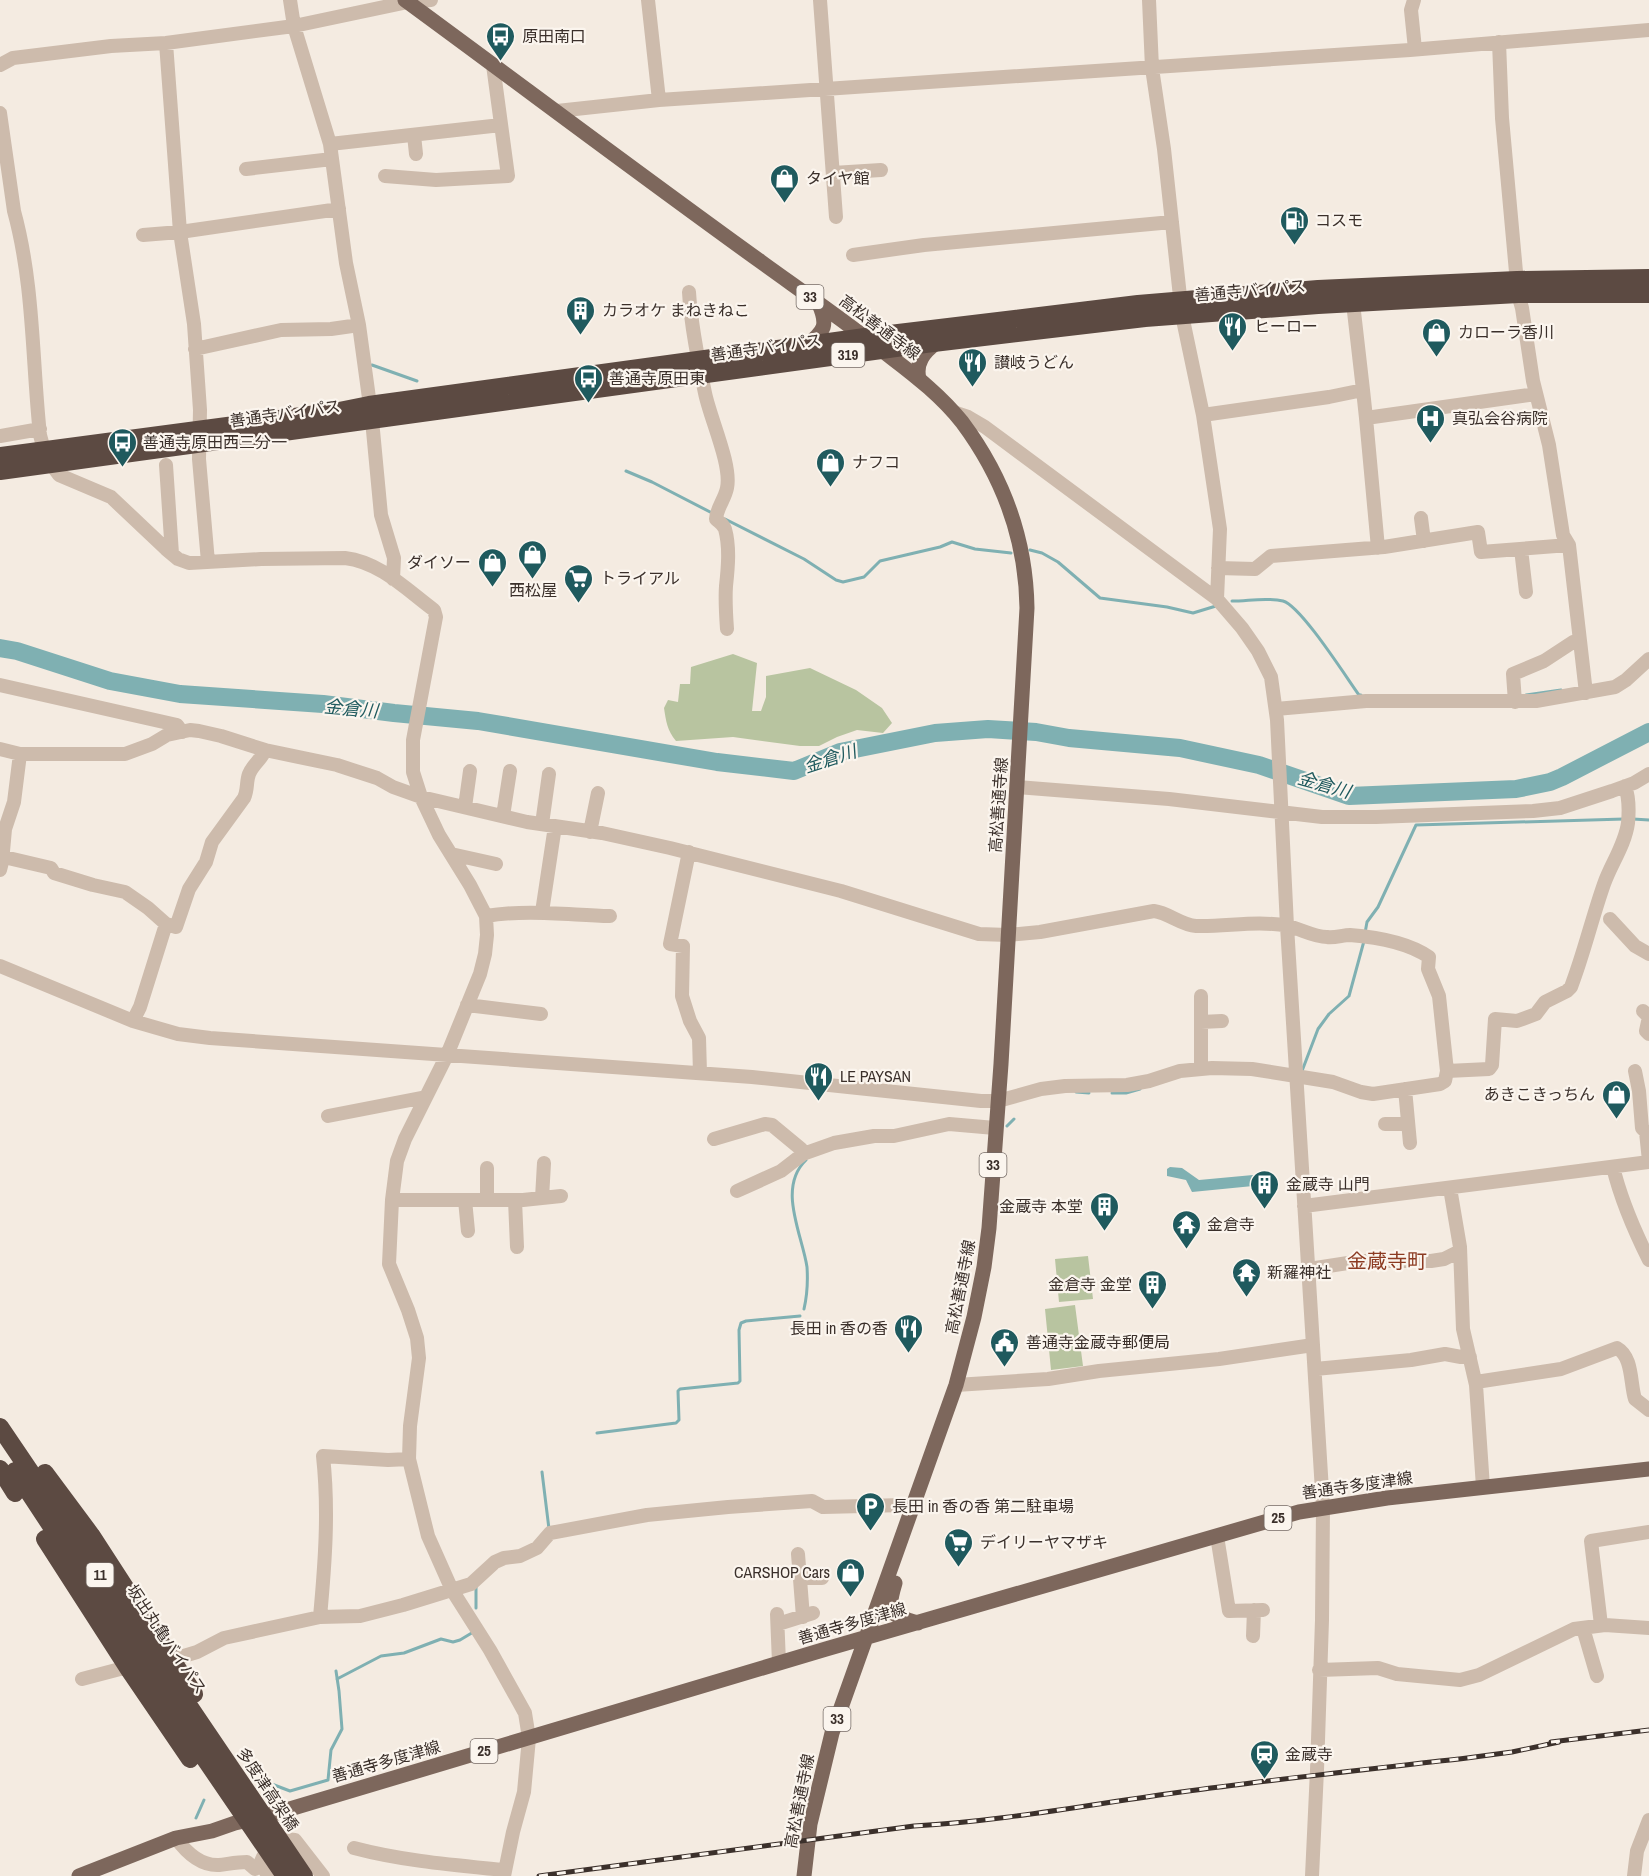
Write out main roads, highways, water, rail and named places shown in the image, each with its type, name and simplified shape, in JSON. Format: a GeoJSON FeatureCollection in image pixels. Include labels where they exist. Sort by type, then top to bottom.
{"type":"FeatureCollection","features":[{"type":"Feature","properties":{"kind":"highway","name":"善通寺バイパス"},"geometry":{"type":"LineString","coordinates":[[701,367],[807,345],[866,337],[1182,308],[1353,303],[1517,287],[1649,278]]}},
{"type":"Feature","properties":{"kind":"highway","name":"善通寺バイパス"},"geometry":{"type":"LineString","coordinates":[[0,471],[47,457],[701,367],[882,350],[1318,289],[1517,287],[1649,294]]}},
{"type":"Feature","properties":{"kind":"highway","name":"善通寺バイパス"},"geometry":{"type":"LineString","coordinates":[[0,456],[47,457]]}},
{"type":"Feature","properties":{"kind":"highway"},"geometry":{"type":"LineString","coordinates":[[0,1411],[91,1535],[170,1661],[273,1814],[285,1839],[286,1868],[265,1859],[259,1863],[235,1823],[0,1469]]}},
{"type":"Feature","properties":{"kind":"highway","name":"坂出丸亀バイパス"},"geometry":{"type":"LineString","coordinates":[[0,1427],[193,1727]]}},
{"type":"Feature","properties":{"kind":"highway","name":"坂出丸亀バイパス"},"geometry":{"type":"LineString","coordinates":[[0,1448],[193,1727]]}},
{"type":"Feature","properties":{"kind":"highway","name":"11"},"geometry":{"type":"LineString","coordinates":[[193,1727],[286,1868]]}},
{"type":"Feature","properties":{"kind":"highway","name":"多度津高架橋"},"geometry":{"type":"LineString","coordinates":[[193,1727],[304,1876]]}},
{"type":"Feature","properties":{"kind":"main road","name":"高松善通寺線"},"geometry":{"type":"LineString","coordinates":[[406,1],[866,337],[933,391],[953,412],[987,460],[999,482],[1016,530],[1026,584],[1022,713],[998,1101],[984,1267],[974,1317],[956,1385],[832,1733],[810,1824],[804,1876]]}},
{"type":"Feature","properties":{"kind":"main road"},"geometry":{"type":"LineString","coordinates":[[807,345],[819,336],[824,328],[825,320],[819,304]]}},
{"type":"Feature","properties":{"kind":"main road"},"geometry":{"type":"LineString","coordinates":[[919,379],[918,368],[921,357],[936,343]]}},
{"type":"Feature","properties":{"kind":"main road","name":"善通寺多度津線"},"geometry":{"type":"LineString","coordinates":[[80,1876],[176,1838],[212,1831],[273,1814],[826,1649],[1299,1512],[1378,1499],[1649,1469]]}},
{"type":"Feature","properties":{"kind":"main road"},"geometry":{"type":"LineString","coordinates":[[904,1533],[904,1548],[891,1594],[890,1607],[893,1613],[901,1618],[918,1623]]}},
{"type":"Feature","properties":{"kind":"main road"},"geometry":{"type":"LineString","coordinates":[[874,1616],[878,1626],[891,1631]]}},
{"type":"Feature","properties":{"kind":"main road"},"geometry":{"type":"LineString","coordinates":[[826,1649],[846,1656],[851,1663],[833,1714],[832,1733]]}},
{"type":"Feature","properties":{"kind":"water"},"geometry":{"type":"Polygon","coordinates":[[[1182,1168],[1199,1180],[1253,1175],[1253,1186],[1192,1192],[1186,1180],[1167,1176],[1167,1169],[1182,1168]]]}},
{"type":"Feature","properties":{"kind":"waterway"},"geometry":{"type":"LineString","coordinates":[[372,365],[417,381]]}},
{"type":"Feature","properties":{"kind":"waterway"},"geometry":{"type":"LineString","coordinates":[[626,471],[714,514]]}},
{"type":"Feature","properties":{"kind":"waterway"},"geometry":{"type":"LineString","coordinates":[[725,519],[804,559],[836,580],[843,582],[864,577],[880,561],[952,542],[975,549],[1011,553]]}},
{"type":"Feature","properties":{"kind":"waterway"},"geometry":{"type":"LineString","coordinates":[[1030,550],[1042,553],[1058,562],[1100,598],[1193,613],[1216,606]]}},
{"type":"Feature","properties":{"kind":"waterway"},"geometry":{"type":"LineString","coordinates":[[1232,601],[1271,599],[1283,601],[1291,606],[1312,628],[1361,695]]}},
{"type":"Feature","properties":{"kind":"waterway","name":"金倉川"},"geometry":{"type":"LineString","coordinates":[[0,648],[17,651],[110,681],[180,694],[323,704],[478,721],[717,762],[794,771],[840,752],[935,733],[988,729],[1180,748],[1259,765],[1349,796],[1516,789],[1550,782],[1562,777],[1649,732]]}},
{"type":"Feature","properties":{"kind":"waterway"},"geometry":{"type":"LineString","coordinates":[[1526,695],[1561,690]]}},
{"type":"Feature","properties":{"kind":"waterway"},"geometry":{"type":"LineString","coordinates":[[1365,933],[1367,922],[1378,907],[1416,825],[1624,819]]}},
{"type":"Feature","properties":{"kind":"waterway"},"geometry":{"type":"LineString","coordinates":[[1633,819],[1649,820]]}},
{"type":"Feature","properties":{"kind":"waterway"},"geometry":{"type":"LineString","coordinates":[[1302,1071],[1318,1029],[1329,1014],[1349,996],[1364,941]]}},
{"type":"Feature","properties":{"kind":"waterway"},"geometry":{"type":"LineString","coordinates":[[1112,1093],[1126,1093],[1140,1089]]}},
{"type":"Feature","properties":{"kind":"waterway"},"geometry":{"type":"LineString","coordinates":[[1076,1092],[1089,1093]]}},
{"type":"Feature","properties":{"kind":"waterway"},"geometry":{"type":"LineString","coordinates":[[1007,1126],[1014,1119]]}},
{"type":"Feature","properties":{"kind":"waterway"},"geometry":{"type":"LineString","coordinates":[[804,1309],[807,1267],[792,1197],[793,1184],[806,1160]]}},
{"type":"Feature","properties":{"kind":"waterway"},"geometry":{"type":"LineString","coordinates":[[597,1433],[676,1423],[679,1420],[678,1391],[680,1389],[740,1381],[739,1330],[741,1323],[800,1316]]}},
{"type":"Feature","properties":{"kind":"waterway"},"geometry":{"type":"LineString","coordinates":[[542,1472],[549,1529]]}},
{"type":"Feature","properties":{"kind":"waterway"},"geometry":{"type":"LineString","coordinates":[[476,1587],[476,1608]]}},
{"type":"Feature","properties":{"kind":"waterway"},"geometry":{"type":"LineString","coordinates":[[337,1679],[381,1656],[404,1653],[441,1639],[453,1642],[475,1631]]}},
{"type":"Feature","properties":{"kind":"waterway"},"geometry":{"type":"LineString","coordinates":[[269,1783],[290,1791],[328,1780],[331,1750],[342,1729],[336,1671]]}},
{"type":"Feature","properties":{"kind":"waterway"},"geometry":{"type":"LineString","coordinates":[[196,1818],[204,1800]]}},
{"type":"Feature","properties":{"kind":"railway"},"geometry":{"type":"LineString","coordinates":[[1551,1742],[1649,1730]]}},
{"type":"Feature","properties":{"kind":"railway"},"geometry":{"type":"LineString","coordinates":[[539,1876],[914,1826],[1015,1816],[1217,1787],[1467,1758],[1559,1742]]}},
{"type":"Feature","properties":{"kind":"place","name":"原田南口"},"geometry":{"type":"Point","coordinates":[501,62]}},
{"type":"Feature","properties":{"kind":"place","name":"タイヤ館"},"geometry":{"type":"Point","coordinates":[785,204]}},
{"type":"Feature","properties":{"kind":"place","name":"コスモ"},"geometry":{"type":"Point","coordinates":[1294,246]}},
{"type":"Feature","properties":{"kind":"place","name":"カラオケ まねきねこ"},"geometry":{"type":"Point","coordinates":[581,336]}},
{"type":"Feature","properties":{"kind":"place","name":"ヒーロー"},"geometry":{"type":"Point","coordinates":[1233,352]}},
{"type":"Feature","properties":{"kind":"place","name":"カローラ香川"},"geometry":{"type":"Point","coordinates":[1437,358]}},
{"type":"Feature","properties":{"kind":"place","name":"讃岐うどん"},"geometry":{"type":"Point","coordinates":[973,388]}},
{"type":"Feature","properties":{"kind":"place","name":"善通寺原田東"},"geometry":{"type":"Point","coordinates":[588,404]}},
{"type":"Feature","properties":{"kind":"place","name":"真弘会谷病院"},"geometry":{"type":"Point","coordinates":[1431,444]}},
{"type":"Feature","properties":{"kind":"place","name":"善通寺原田西三分一"},"geometry":{"type":"Point","coordinates":[122,468]}},
{"type":"Feature","properties":{"kind":"place","name":"ナフコ"},"geometry":{"type":"Point","coordinates":[831,488]}},
{"type":"Feature","properties":{"kind":"place","name":"西松屋"},"geometry":{"type":"Point","coordinates":[533,580]}},
{"type":"Feature","properties":{"kind":"place","name":"ダイソー"},"geometry":{"type":"Point","coordinates":[492,588]}},
{"type":"Feature","properties":{"kind":"place","name":"トライアル"},"geometry":{"type":"Point","coordinates":[579,604]}},
{"type":"Feature","properties":{"kind":"place","name":"LE PAYSAN"},"geometry":{"type":"Point","coordinates":[819,1102]}},
{"type":"Feature","properties":{"kind":"place","name":"あきこきっちん"},"geometry":{"type":"Point","coordinates":[1616,1120]}},
{"type":"Feature","properties":{"kind":"place","name":"金蔵寺 山門"},"geometry":{"type":"Point","coordinates":[1265,1210]}},
{"type":"Feature","properties":{"kind":"place","name":"金蔵寺 本堂"},"geometry":{"type":"Point","coordinates":[1104,1232]}},
{"type":"Feature","properties":{"kind":"place","name":"金倉寺"},"geometry":{"type":"Point","coordinates":[1186,1250]}},
{"type":"Feature","properties":{"kind":"place","name":"新羅神社"},"geometry":{"type":"Point","coordinates":[1246,1298]}},
{"type":"Feature","properties":{"kind":"place","name":"金倉寺 金堂"},"geometry":{"type":"Point","coordinates":[1153,1310]}},
{"type":"Feature","properties":{"kind":"place","name":"長田 in 香の香"},"geometry":{"type":"Point","coordinates":[909,1354]}},
{"type":"Feature","properties":{"kind":"place","name":"善通寺金蔵寺郵便局"},"geometry":{"type":"Point","coordinates":[1005,1368]}},
{"type":"Feature","properties":{"kind":"place","name":"長田 in 香の香 第二駐車場"},"geometry":{"type":"Point","coordinates":[871,1532]}},
{"type":"Feature","properties":{"kind":"place","name":"デイリーヤマザキ"},"geometry":{"type":"Point","coordinates":[959,1568]}},
{"type":"Feature","properties":{"kind":"place","name":"CARSHOP Cars"},"geometry":{"type":"Point","coordinates":[851,1598]}},
{"type":"Feature","properties":{"kind":"place","name":"金蔵寺"},"geometry":{"type":"Point","coordinates":[1264,1780]}},
{"type":"Feature","properties":{"kind":"district","name":"金蔵寺町"},"geometry":{"type":"Point","coordinates":[1387,1261]}}]}
